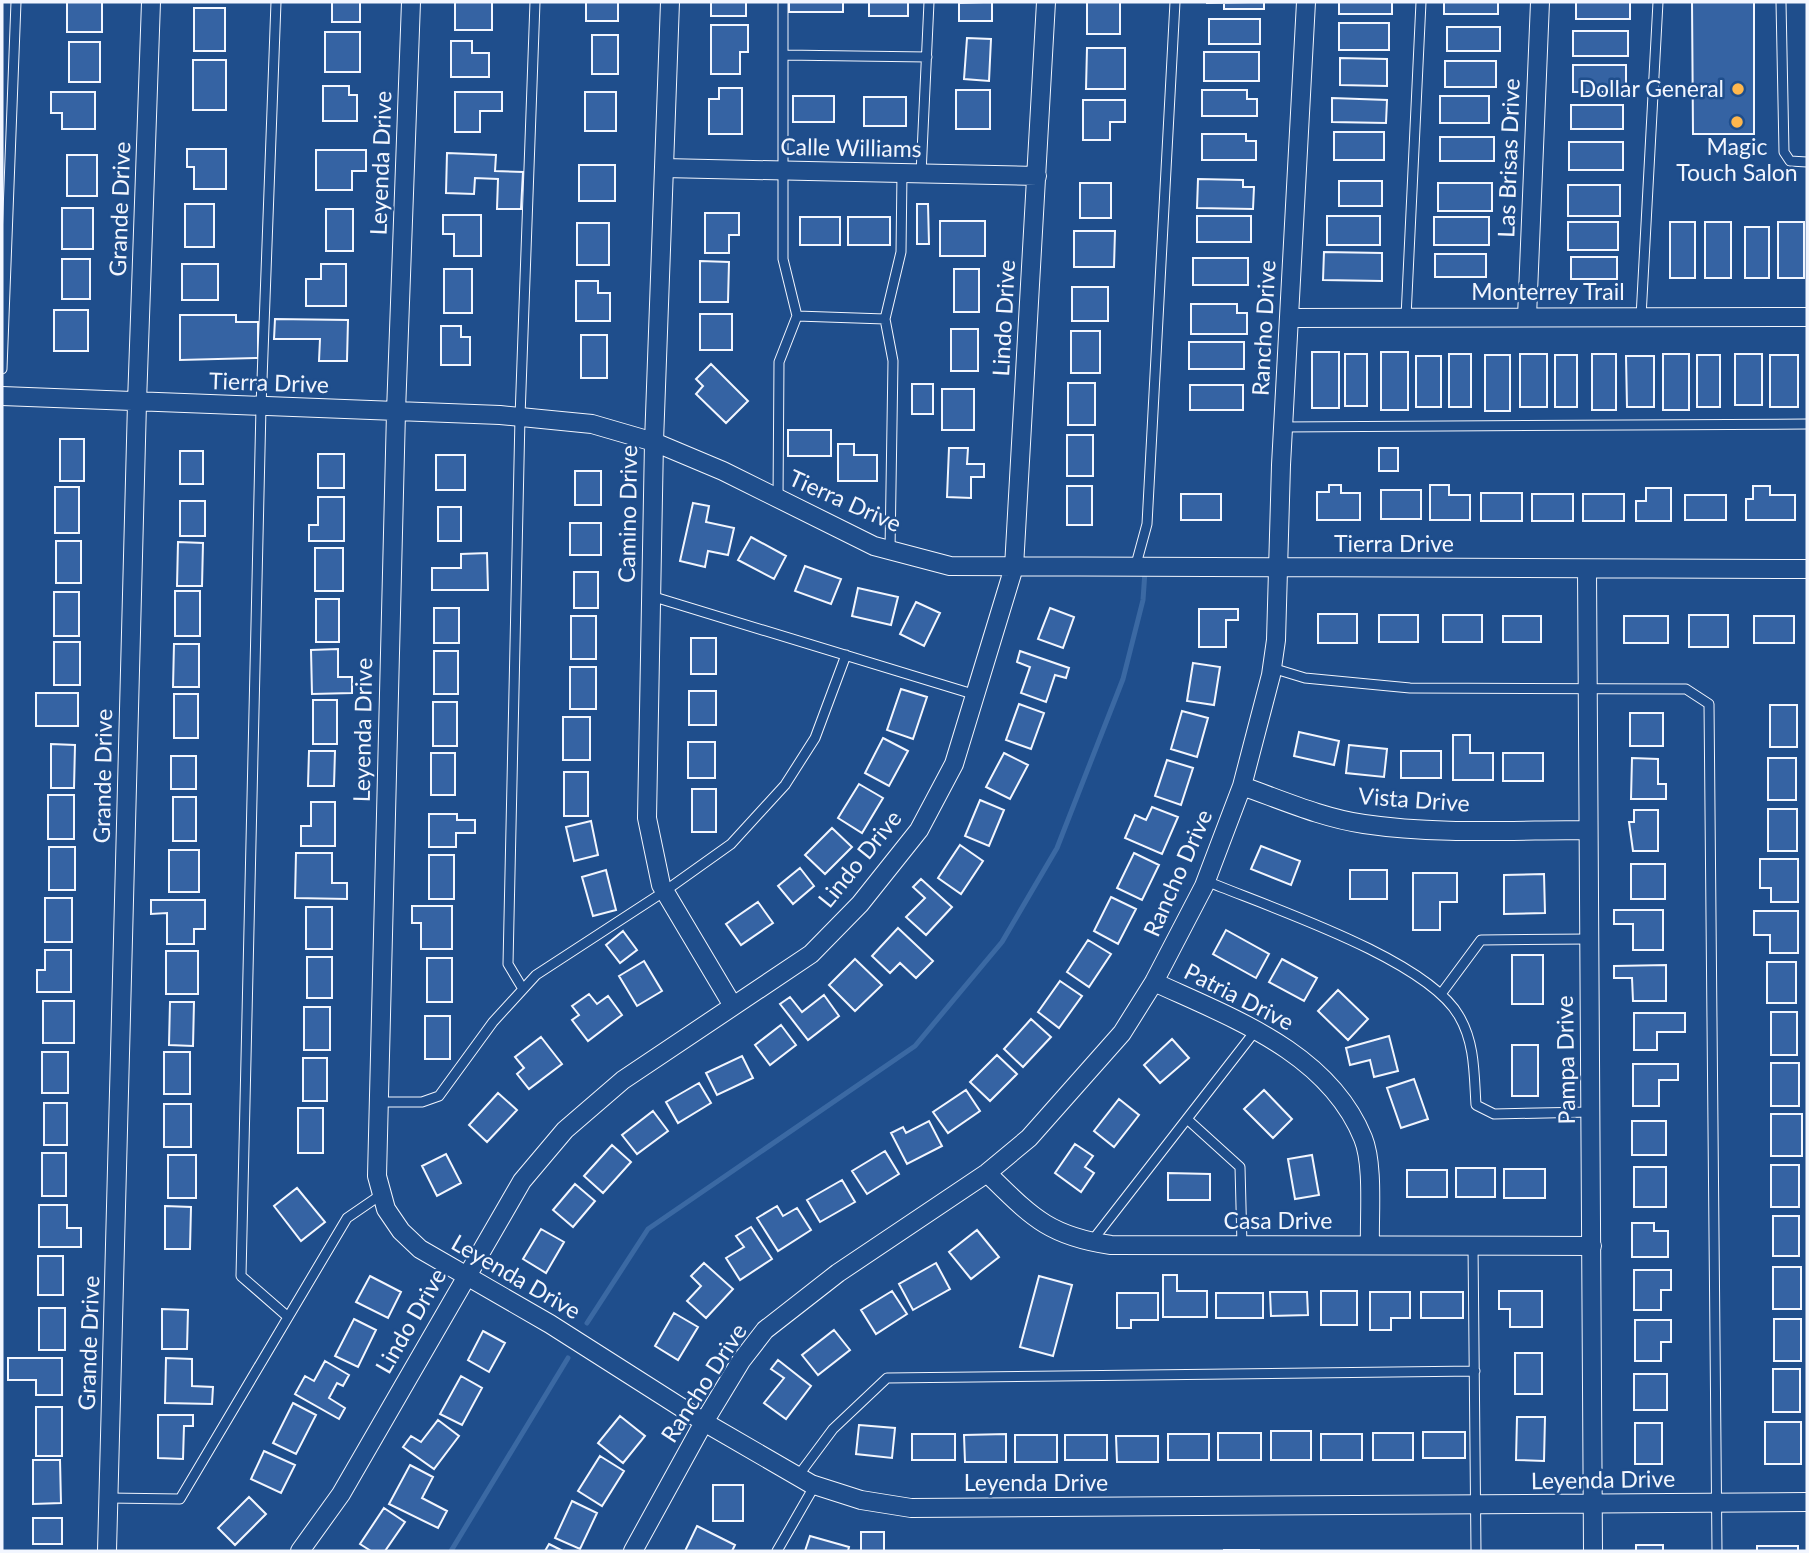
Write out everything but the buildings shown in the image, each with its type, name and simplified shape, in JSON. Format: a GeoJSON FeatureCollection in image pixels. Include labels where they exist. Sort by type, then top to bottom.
{"type":"FeatureCollection","features":[{"type":"Feature","properties":{"kind":"street","name":"Grande Drive"},"geometry":{"type":"LineString","coordinates":[[107,1551],[137,402],[152,2]]}},
{"type":"Feature","properties":{"kind":"street","name":"Leyenda Drive"},"geometry":{"type":"LineString","coordinates":[[411,2],[396,412],[377,1175],[386,1209],[401,1231],[420,1249],[551,1324],[704,1422],[815,1485],[861,1500],[911,1508],[1807,1502]]}},
{"type":"Feature","properties":{"kind":"street","name":"Camino Drive"},"geometry":{"type":"LineString","coordinates":[[670,2],[654,442],[647,818],[665,891],[733,1006]]}},
{"type":"Feature","properties":{"kind":"street","name":"Lindo Drive"},"geometry":{"type":"LineString","coordinates":[[300,1551],[341,1494],[522,1181],[565,1130],[623,1080],[811,954],[860,904],[919,830],[954,764],[1014,567],[1046,2]]}},
{"type":"Feature","properties":{"kind":"street","name":"Rancho Drive"},"geometry":{"type":"LineString","coordinates":[[633,1551],[704,1422],[741,1361],[765,1330],[838,1273],[987,1173],[1029,1138],[1122,1033],[1154,982],[1206,881],[1242,786],[1272,668],[1306,2]]}},
{"type":"Feature","properties":{"kind":"street","name":"Las Brisas Drive"},"geometry":{"type":"LineString","coordinates":[[1527,317],[1540,2]]}},
{"type":"Feature","properties":{"kind":"street","name":"Calle Williams"},"geometry":{"type":"LineString","coordinates":[[664,168],[1037,176]]}},
{"type":"Feature","properties":{"kind":"street","name":"Monterrey Trail"},"geometry":{"type":"LineString","coordinates":[[1289,318],[1807,317]]}},
{"type":"Feature","properties":{"kind":"street","name":"Tierra Drive"},"geometry":{"type":"LineString","coordinates":[[2,396],[520,417],[592,424],[654,442],[778,498],[874,546],[950,566],[1807,569]]}},
{"type":"Feature","properties":{"kind":"street","name":"Pampa Drive"},"geometry":{"type":"LineString","coordinates":[[1587,569],[1593,1551]]}},
{"type":"Feature","properties":{"kind":"street","name":"Vista Drive"},"geometry":{"type":"LineString","coordinates":[[1242,786],[1311,811],[1362,824],[1411,830],[1588,830]]}},
{"type":"Feature","properties":{"kind":"street","name":"Patria Drive"},"geometry":{"type":"LineString","coordinates":[[1154,982],[1256,1030],[1304,1060],[1335,1093],[1363,1139],[1370,1245]]}},
{"type":"Feature","properties":{"kind":"street","name":"Casa Drive"},"geometry":{"type":"LineString","coordinates":[[987,1173],[1030,1215],[1068,1237],[1111,1245],[1592,1246]]}},
{"type":"Feature","properties":{"kind":"lane"},"geometry":{"type":"LineString","coordinates":[[2,369],[16,2]]}},
{"type":"Feature","properties":{"kind":"lane"},"geometry":{"type":"LineString","coordinates":[[276,2],[261,407],[241,1276],[288,1317]]}},
{"type":"Feature","properties":{"kind":"lane"},"geometry":{"type":"LineString","coordinates":[[523,989],[508,964],[520,417],[535,2]]}},
{"type":"Feature","properties":{"kind":"lane"},"geometry":{"type":"LineString","coordinates":[[778,498],[779,362],[797,316],[783,259],[783,2]]}},
{"type":"Feature","properties":{"kind":"lane"},"geometry":{"type":"LineString","coordinates":[[921,174],[929,2]]}},
{"type":"Feature","properties":{"kind":"lane"},"geometry":{"type":"LineString","coordinates":[[1135,568],[1147,524],[1175,2]]}},
{"type":"Feature","properties":{"kind":"lane"},"geometry":{"type":"LineString","coordinates":[[1406,317],[1421,2]]}},
{"type":"Feature","properties":{"kind":"lane"},"geometry":{"type":"LineString","coordinates":[[1641,317],[1658,2]]}},
{"type":"Feature","properties":{"kind":"lane"},"geometry":{"type":"LineString","coordinates":[[1781,2],[1784,152],[1790,160],[1807,162]]}},
{"type":"Feature","properties":{"kind":"lane"},"geometry":{"type":"LineString","coordinates":[[784,55],[927,57]]}},
{"type":"Feature","properties":{"kind":"lane"},"geometry":{"type":"LineString","coordinates":[[890,550],[893,361],[884,319],[901,252],[902,173]]}},
{"type":"Feature","properties":{"kind":"lane"},"geometry":{"type":"LineString","coordinates":[[797,316],[884,319]]}},
{"type":"Feature","properties":{"kind":"lane"},"geometry":{"type":"LineString","coordinates":[[1283,427],[1807,424]]}},
{"type":"Feature","properties":{"kind":"lane"},"geometry":{"type":"LineString","coordinates":[[651,596],[976,695]]}},
{"type":"Feature","properties":{"kind":"lane"},"geometry":{"type":"LineString","coordinates":[[378,1102],[422,1102],[439,1096],[493,1022],[536,975],[665,891],[731,844],[785,785],[815,738],[846,656]]}},
{"type":"Feature","properties":{"kind":"lane"},"geometry":{"type":"LineString","coordinates":[[1272,668],[1305,678],[1410,688],[1686,689],[1709,704],[1717,1551]]}},
{"type":"Feature","properties":{"kind":"lane"},"geometry":{"type":"LineString","coordinates":[[1206,881],[1379,952],[1441,993],[1459,1016],[1473,1051],[1476,1105],[1494,1114],[1590,1112]]}},
{"type":"Feature","properties":{"kind":"lane"},"geometry":{"type":"LineString","coordinates":[[1441,993],[1481,940],[1589,939]]}},
{"type":"Feature","properties":{"kind":"lane"},"geometry":{"type":"LineString","coordinates":[[1091,1242],[1256,1030]]}},
{"type":"Feature","properties":{"kind":"lane"},"geometry":{"type":"LineString","coordinates":[[1187,1119],[1240,1167],[1242,1245]]}},
{"type":"Feature","properties":{"kind":"lane"},"geometry":{"type":"LineString","coordinates":[[109,1498],[180,1499],[347,1218],[382,1194]]}},
{"type":"Feature","properties":{"kind":"lane"},"geometry":{"type":"LineString","coordinates":[[1473,1245],[1476,1551]]}},
{"type":"Feature","properties":{"kind":"lane"},"geometry":{"type":"LineString","coordinates":[[798,1476],[833,1429],[887,1378],[1475,1371]]}},
{"type":"Feature","properties":{"kind":"lane"},"geometry":{"type":"LineString","coordinates":[[777,1551],[815,1485]]}},
{"type":"Feature","properties":{"kind":"waterway"},"geometry":{"type":"LineString","coordinates":[[587,1323],[648,1229],[915,1046],[1002,942],[1057,848],[1123,679],[1143,600],[1145,571]]}},
{"type":"Feature","properties":{"kind":"waterway"},"geometry":{"type":"LineString","coordinates":[[451,1551],[568,1358]]}},
{"type":"Feature","properties":{"kind":"place","name":"Dollar General"},"geometry":{"type":"Point","coordinates":[1738,89]}},
{"type":"Feature","properties":{"kind":"place","name":"Magic Touch Salon"},"geometry":{"type":"Point","coordinates":[1737,122]}}]}
